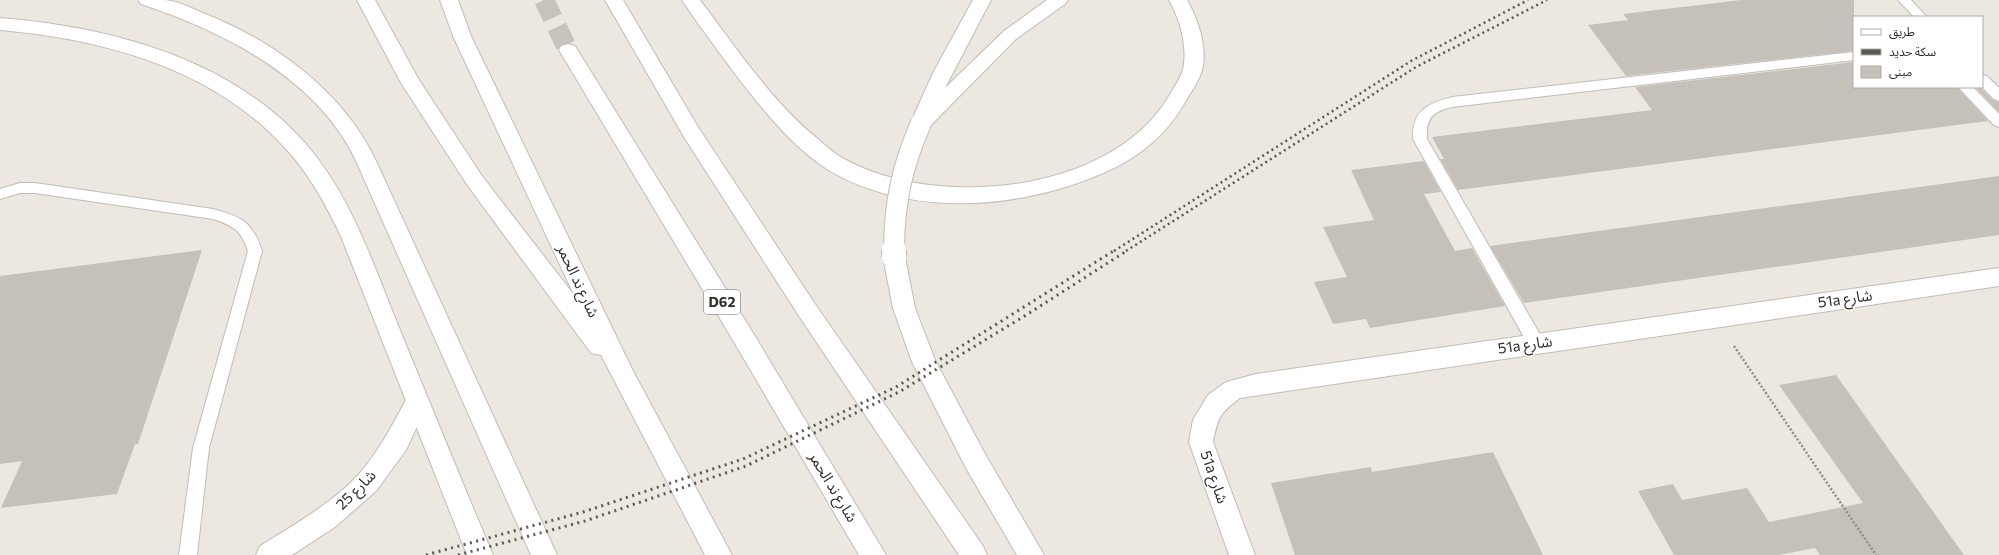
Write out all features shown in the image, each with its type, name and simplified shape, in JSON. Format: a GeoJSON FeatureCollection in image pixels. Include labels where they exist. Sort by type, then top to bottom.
{"type":"FeatureCollection","features":[{"type":"Feature","properties":{"kind":"main road"},"geometry":{"type":"LineString","coordinates":[[147,0],[176,8],[221,27],[262,49],[298,76],[331,109],[358,146],[379,189],[544,555]]}},
{"type":"Feature","properties":{"kind":"main road"},"geometry":{"type":"LineString","coordinates":[[366,0],[411,83],[475,181],[544,275],[624,378]]}},
{"type":"Feature","properties":{"kind":"main road","name":"شارع ند الحمر"},"geometry":{"type":"LineString","coordinates":[[449,0],[462,36],[624,378],[720,555]]}},
{"type":"Feature","properties":{"kind":"main road"},"geometry":{"type":"LineString","coordinates":[[614,0],[691,132],[807,310],[974,555]]}},
{"type":"Feature","properties":{"kind":"main road"},"geometry":{"type":"LineString","coordinates":[[691,0],[772,108],[802,139],[840,167],[882,184],[946,195],[1005,193],[1061,182],[1111,162],[1150,135],[1178,103],[1193,68],[1192,35],[1178,0]]}},
{"type":"Feature","properties":{"kind":"main road"},"geometry":{"type":"LineString","coordinates":[[982,0],[932,94],[907,154],[898,186],[893,220],[894,257],[904,308],[924,362],[976,462],[1031,555]]}},
{"type":"Feature","properties":{"kind":"main road"},"geometry":{"type":"LineString","coordinates":[[921,123],[1010,35],[1059,0]]}},
{"type":"Feature","properties":{"kind":"main road"},"geometry":{"type":"LineString","coordinates":[[0,24],[80,34],[143,51],[200,74],[251,105],[294,143],[329,191],[355,247],[480,555]]}},
{"type":"Feature","properties":{"kind":"main road","name":"شارع ند الحمر"},"geometry":{"type":"LineString","coordinates":[[568,50],[742,335],[873,555]]}},
{"type":"Feature","properties":{"kind":"main road","name":"51a شارع"},"geometry":{"type":"LineString","coordinates":[[1242,555],[1206,459],[1202,442],[1205,420],[1216,402],[1234,389],[1256,384],[1536,343],[1999,277]]}},
{"type":"Feature","properties":{"kind":"main road","name":"شارع 25"},"geometry":{"type":"LineString","coordinates":[[278,554],[326,519],[367,483],[397,442],[417,402]]}},
{"type":"Feature","properties":{"kind":"lane"},"geometry":{"type":"LineString","coordinates":[[1904,0],[1920,16]]}},
{"type":"Feature","properties":{"kind":"lane"},"geometry":{"type":"LineString","coordinates":[[1536,343],[1420,139],[1419,128],[1422,118],[1429,110],[1439,105],[1452,102],[1853,56]]}},
{"type":"Feature","properties":{"kind":"lane"},"geometry":{"type":"LineString","coordinates":[[1983,80],[1999,96]]}},
{"type":"Feature","properties":{"kind":"lane"},"geometry":{"type":"LineString","coordinates":[[1966,88],[1999,122]]}},
{"type":"Feature","properties":{"kind":"lane"},"geometry":{"type":"LineString","coordinates":[[0,194],[20,188],[35,188],[213,214],[235,221],[250,233],[255,251],[201,448],[188,555]]}},
{"type":"Feature","properties":{"kind":"path"},"geometry":{"type":"LineString","coordinates":[[1715,318],[1876,555]]}},
{"type":"Feature","properties":{"kind":"building"},"geometry":{"type":"Polygon","coordinates":[[[1741,0],[1854,0],[1853,51],[1626,76],[1588,25],[1628,20],[1623,14],[1741,0]]]}},
{"type":"Feature","properties":{"kind":"building"},"geometry":{"type":"Polygon","coordinates":[[[1853,62],[1853,88],[1958,88],[1988,121],[1458,190],[1440,159],[1444,159],[1432,137],[1652,110],[1635,87],[1853,62]]]}},
{"type":"Feature","properties":{"kind":"building"},"geometry":{"type":"Polygon","coordinates":[[[1976,88],[1981,88],[1993,100],[1999,102],[1999,112],[1976,88]]]}},
{"type":"Feature","properties":{"kind":"building"},"geometry":{"type":"Polygon","coordinates":[[[1424,161],[1441,192],[1424,194],[1455,251],[1472,248],[1505,306],[1370,328],[1366,319],[1333,324],[1314,282],[1347,277],[1323,227],[1374,220],[1351,170],[1424,161]]]}},
{"type":"Feature","properties":{"kind":"building"},"geometry":{"type":"Polygon","coordinates":[[[1999,176],[1999,235],[1524,303],[1490,246],[1999,176]]]}},
{"type":"Feature","properties":{"kind":"building"},"geometry":{"type":"Polygon","coordinates":[[[202,250],[138,444],[135,444],[117,494],[1,508],[22,461],[0,464],[0,276],[202,250]]]}},
{"type":"Feature","properties":{"kind":"building"},"geometry":{"type":"Polygon","coordinates":[[[1836,375],[1964,555],[1820,555],[1815,548],[1779,555],[1674,555],[1638,491],[1673,484],[1682,500],[1747,488],[1769,522],[1863,503],[1779,385],[1836,375]]]}},
{"type":"Feature","properties":{"kind":"building"},"geometry":{"type":"Polygon","coordinates":[[[1493,452],[1543,555],[1295,555],[1271,483],[1371,467],[1372,472],[1493,452]]]}},
{"type":"Feature","properties":{"kind":"tunnel"},"geometry":{"type":"LineString","coordinates":[[544,0],[568,50]]}},
{"type":"Feature","properties":{"kind":"railway"},"geometry":{"type":"LineString","coordinates":[[1114,251],[1411,61],[1528,0]]}},
{"type":"Feature","properties":{"kind":"railway"},"geometry":{"type":"LineString","coordinates":[[1126,251],[1416,67],[1547,0]]}},
{"type":"Feature","properties":{"kind":"railway"},"geometry":{"type":"LineString","coordinates":[[426,555],[583,512],[743,459],[896,387],[1115,250]]}},
{"type":"Feature","properties":{"kind":"railway"},"geometry":{"type":"LineString","coordinates":[[458,555],[585,521],[746,466],[899,392],[1023,317],[1128,250]]}}]}
